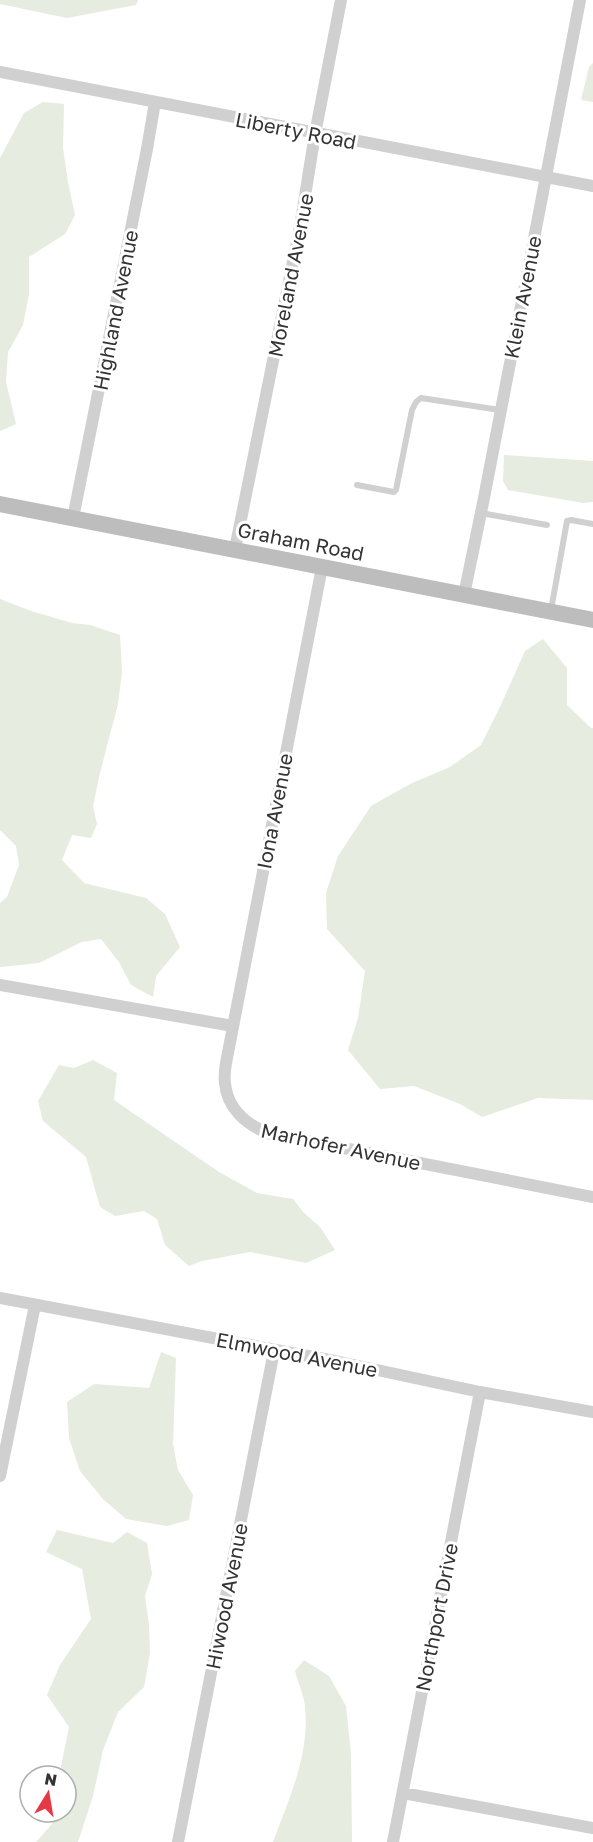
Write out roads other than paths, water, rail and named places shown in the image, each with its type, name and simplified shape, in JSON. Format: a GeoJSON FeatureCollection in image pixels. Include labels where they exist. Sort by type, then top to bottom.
{"type":"FeatureCollection","features":[{"type":"Feature","properties":{"kind":"main road","name":"Graham Road"},"geometry":{"type":"LineString","coordinates":[[0,504],[593,620]]}},
{"type":"Feature","properties":{"kind":"street","name":"Moreland Avenue"},"geometry":{"type":"LineString","coordinates":[[235,549],[300,227],[341,0]]}},
{"type":"Feature","properties":{"kind":"street","name":"Klein Avenue"},"geometry":{"type":"LineString","coordinates":[[464,595],[580,0]]}},
{"type":"Feature","properties":{"kind":"street","name":"Liberty Road"},"geometry":{"type":"LineString","coordinates":[[0,72],[593,186]]}},
{"type":"Feature","properties":{"kind":"street","name":"Highland Avenue"},"geometry":{"type":"LineString","coordinates":[[73,518],[147,149],[154,102]]}},
{"type":"Feature","properties":{"kind":"street","name":"Iona Avenue"},"geometry":{"type":"LineString","coordinates":[[232,1026],[322,567]]}},
{"type":"Feature","properties":{"kind":"street"},"geometry":{"type":"LineString","coordinates":[[0,985],[232,1026]]}},
{"type":"Feature","properties":{"kind":"street","name":"Marhofer Avenue"},"geometry":{"type":"LineString","coordinates":[[232,1026],[225,1083],[239,1116],[252,1126],[267,1133],[593,1197]]}},
{"type":"Feature","properties":{"kind":"street","name":"Elmwood Avenue"},"geometry":{"type":"LineString","coordinates":[[0,1298],[593,1412]]}},
{"type":"Feature","properties":{"kind":"street"},"geometry":{"type":"LineString","coordinates":[[0,1476],[35,1305]]}},
{"type":"Feature","properties":{"kind":"street","name":"Hiwood Avenue"},"geometry":{"type":"LineString","coordinates":[[178,1842],[273,1351]]}},
{"type":"Feature","properties":{"kind":"street","name":"Northport Drive"},"geometry":{"type":"LineString","coordinates":[[393,1842],[480,1392]]}},
{"type":"Feature","properties":{"kind":"street"},"geometry":{"type":"LineString","coordinates":[[403,1793],[593,1828]]}},
{"type":"Feature","properties":{"kind":"lane"},"geometry":{"type":"LineString","coordinates":[[357,485],[394,492],[412,410],[421,398],[500,410]]}},
{"type":"Feature","properties":{"kind":"lane"},"geometry":{"type":"LineString","coordinates":[[481,513],[547,525]]}},
{"type":"Feature","properties":{"kind":"lane"},"geometry":{"type":"LineString","coordinates":[[551,611],[567,521],[593,524]]}}]}
